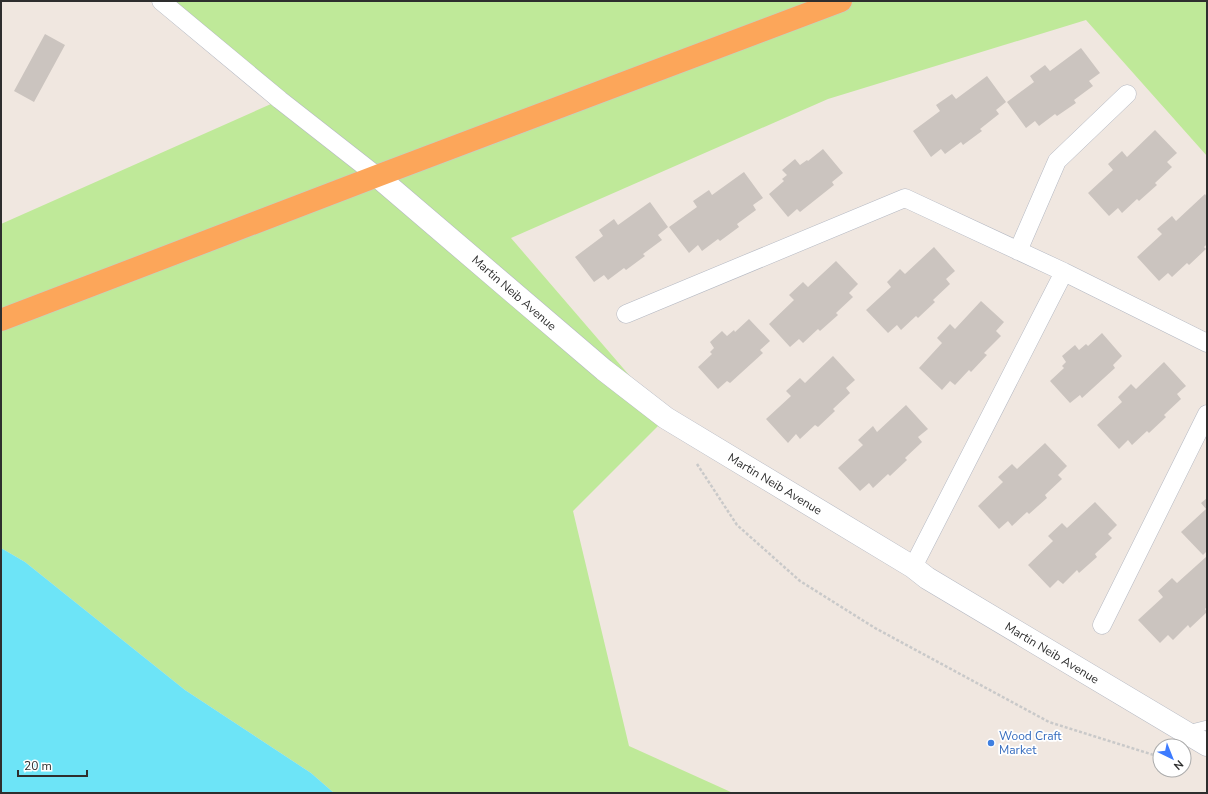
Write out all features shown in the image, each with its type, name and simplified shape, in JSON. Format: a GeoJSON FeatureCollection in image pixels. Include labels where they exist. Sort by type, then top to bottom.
{"type":"FeatureCollection","features":[{"type":"Feature","properties":{"kind":"highway"},"geometry":{"type":"LineString","coordinates":[[1,320],[841,1]]}},
{"type":"Feature","properties":{"kind":"main road","name":"Martin Neib Avenue"},"geometry":{"type":"LineString","coordinates":[[377,176],[604,370],[666,418],[913,567],[927,578],[1207,745]]}},
{"type":"Feature","properties":{"kind":"street"},"geometry":{"type":"LineString","coordinates":[[161,1],[280,100],[377,176]]}},
{"type":"Feature","properties":{"kind":"street"},"geometry":{"type":"LineString","coordinates":[[1018,251],[1057,161],[1128,94]]}},
{"type":"Feature","properties":{"kind":"street"},"geometry":{"type":"LineString","coordinates":[[626,314],[905,198],[1064,272],[1207,343]]}},
{"type":"Feature","properties":{"kind":"street"},"geometry":{"type":"LineString","coordinates":[[913,567],[1064,272]]}},
{"type":"Feature","properties":{"kind":"street"},"geometry":{"type":"LineString","coordinates":[[1102,625],[1207,414]]}},
{"type":"Feature","properties":{"kind":"lane"},"geometry":{"type":"LineString","coordinates":[[1182,731],[1207,725]]}},
{"type":"Feature","properties":{"kind":"path"},"geometry":{"type":"LineString","coordinates":[[696,462],[737,525],[800,581],[875,628],[1049,722],[1152,754]]}},
{"type":"Feature","properties":{"kind":"green space"},"geometry":{"type":"Polygon","coordinates":[[[161,1],[1207,1],[1207,156],[1086,20],[828,99],[511,238],[666,418],[573,511],[629,746],[733,793],[334,793],[311,773],[185,690],[25,562],[1,548],[1,224],[280,100],[161,1]]]}},
{"type":"Feature","properties":{"kind":"water"},"geometry":{"type":"Polygon","coordinates":[[[1,548],[25,562],[185,690],[311,773],[334,793],[1,793],[1,548]]]}},
{"type":"Feature","properties":{"kind":"building"},"geometry":{"type":"Polygon","coordinates":[[[45,34],[65,45],[34,102],[14,91],[45,34]]]}},
{"type":"Feature","properties":{"kind":"building"},"geometry":{"type":"Polygon","coordinates":[[[1081,48],[1100,73],[1089,81],[1093,86],[1074,100],[1076,103],[1057,116],[1055,114],[1039,126],[1035,121],[1026,128],[1007,102],[1034,82],[1030,76],[1045,65],[1050,71],[1081,48]]]}},
{"type":"Feature","properties":{"kind":"building"},"geometry":{"type":"Polygon","coordinates":[[[987,76],[1006,102],[996,110],[999,114],[980,129],[982,131],[963,145],[961,142],[945,154],[941,149],[931,157],[913,131],[940,111],[936,105],[952,94],[956,99],[987,76]]]}},
{"type":"Feature","properties":{"kind":"building"},"geometry":{"type":"Polygon","coordinates":[[[1155,130],[1177,153],[1167,162],[1172,167],[1155,183],[1157,185],[1139,201],[1137,199],[1122,213],[1118,208],[1109,216],[1088,193],[1113,170],[1108,164],[1122,151],[1127,157],[1155,130]]]}},
{"type":"Feature","properties":{"kind":"building"},"geometry":{"type":"Polygon","coordinates":[[[823,149],[843,173],[832,182],[834,185],[800,212],[797,209],[788,217],[769,194],[784,181],[782,179],[787,175],[782,170],[795,159],[800,165],[807,160],[808,161],[823,149]]]}},
{"type":"Feature","properties":{"kind":"building"},"geometry":{"type":"Polygon","coordinates":[[[744,172],[763,198],[753,205],[756,210],[737,224],[739,227],[720,241],[718,239],[702,251],[698,245],[689,253],[669,227],[697,207],[693,201],[709,190],[712,195],[744,172]]]}},
{"type":"Feature","properties":{"kind":"building"},"geometry":{"type":"Polygon","coordinates":[[[1205,194],[1207,197],[1207,244],[1204,247],[1206,249],[1189,265],[1187,263],[1172,277],[1168,273],[1159,281],[1137,257],[1162,234],[1157,229],[1172,216],[1176,221],[1205,194]]]}},
{"type":"Feature","properties":{"kind":"building"},"geometry":{"type":"Polygon","coordinates":[[[650,202],[668,227],[658,235],[662,240],[643,254],[645,256],[626,270],[624,268],[608,280],[604,275],[594,282],[575,257],[603,236],[599,230],[614,219],[618,225],[650,202]]]}},
{"type":"Feature","properties":{"kind":"building"},"geometry":{"type":"Polygon","coordinates":[[[934,247],[955,271],[946,279],[950,284],[933,300],[935,302],[918,318],[916,316],[901,330],[897,325],[888,333],[866,310],[891,287],[887,282],[900,269],[905,274],[934,247]]]}},
{"type":"Feature","properties":{"kind":"building"},"geometry":{"type":"Polygon","coordinates":[[[836,261],[858,284],[849,293],[853,297],[836,313],[838,315],[820,331],[818,329],[803,343],[799,339],[790,347],[769,324],[794,300],[789,295],[803,282],[808,287],[836,261]]]}},
{"type":"Feature","properties":{"kind":"building"},"geometry":{"type":"Polygon","coordinates":[[[981,301],[1004,322],[996,331],[1001,336],[984,353],[987,355],[971,372],[969,370],[955,385],[950,381],[942,390],[919,368],[942,343],[937,338],[950,324],[955,329],[981,301]]]}},
{"type":"Feature","properties":{"kind":"building"},"geometry":{"type":"Polygon","coordinates":[[[749,319],[770,341],[760,350],[763,353],[730,383],[727,381],[718,389],[698,367],[712,354],[710,352],[714,348],[710,342],[722,331],[727,336],[734,330],[735,332],[749,319]]]}},
{"type":"Feature","properties":{"kind":"building"},"geometry":{"type":"Polygon","coordinates":[[[1102,333],[1122,356],[1113,365],[1115,368],[1082,398],[1080,395],[1070,403],[1050,381],[1064,368],[1062,366],[1066,362],[1062,356],[1075,345],[1079,350],[1086,344],[1088,346],[1102,333]]]}},
{"type":"Feature","properties":{"kind":"building"},"geometry":{"type":"Polygon","coordinates":[[[833,356],[855,380],[846,388],[850,393],[833,409],[835,411],[818,427],[815,425],[800,439],[796,434],[788,443],[766,419],[791,396],[786,391],[800,378],[805,383],[833,356]]]}},
{"type":"Feature","properties":{"kind":"building"},"geometry":{"type":"Polygon","coordinates":[[[1164,362],[1186,386],[1177,394],[1181,399],[1164,415],[1166,417],[1149,433],[1147,431],[1132,445],[1128,440],[1119,449],[1097,425],[1122,402],[1118,397],[1131,384],[1136,389],[1164,362]]]}},
{"type":"Feature","properties":{"kind":"building"},"geometry":{"type":"Polygon","coordinates":[[[906,405],[928,429],[918,437],[922,442],[905,458],[907,460],[890,476],[888,474],[873,488],[869,483],[860,491],[838,468],[863,445],[858,440],[873,426],[877,432],[906,405]]]}},
{"type":"Feature","properties":{"kind":"building"},"geometry":{"type":"Polygon","coordinates":[[[1045,443],[1067,466],[1058,475],[1062,479],[1045,495],[1047,498],[1029,514],[1027,512],[1012,526],[1008,521],[999,529],[978,506],[1003,482],[998,477],[1012,464],[1017,469],[1045,443]]]}},
{"type":"Feature","properties":{"kind":"building"},"geometry":{"type":"Polygon","coordinates":[[[1207,498],[1207,551],[1203,555],[1181,532],[1206,509],[1201,503],[1207,498]]]}},
{"type":"Feature","properties":{"kind":"building"},"geometry":{"type":"Polygon","coordinates":[[[1095,502],[1117,525],[1108,534],[1112,538],[1095,554],[1097,557],[1079,573],[1077,570],[1063,584],[1058,580],[1050,588],[1028,565],[1053,541],[1048,536],[1062,523],[1067,528],[1095,502]]]}},
{"type":"Feature","properties":{"kind":"building"},"geometry":{"type":"Polygon","coordinates":[[[1206,557],[1207,607],[1205,609],[1207,612],[1190,628],[1188,625],[1173,640],[1168,635],[1160,643],[1138,620],[1163,597],[1158,591],[1172,578],[1177,583],[1206,557]]]}},
{"type":"Feature","properties":{"kind":"place","name":"Wood Craft Market"},"geometry":{"type":"Point","coordinates":[991,743]}}]}
